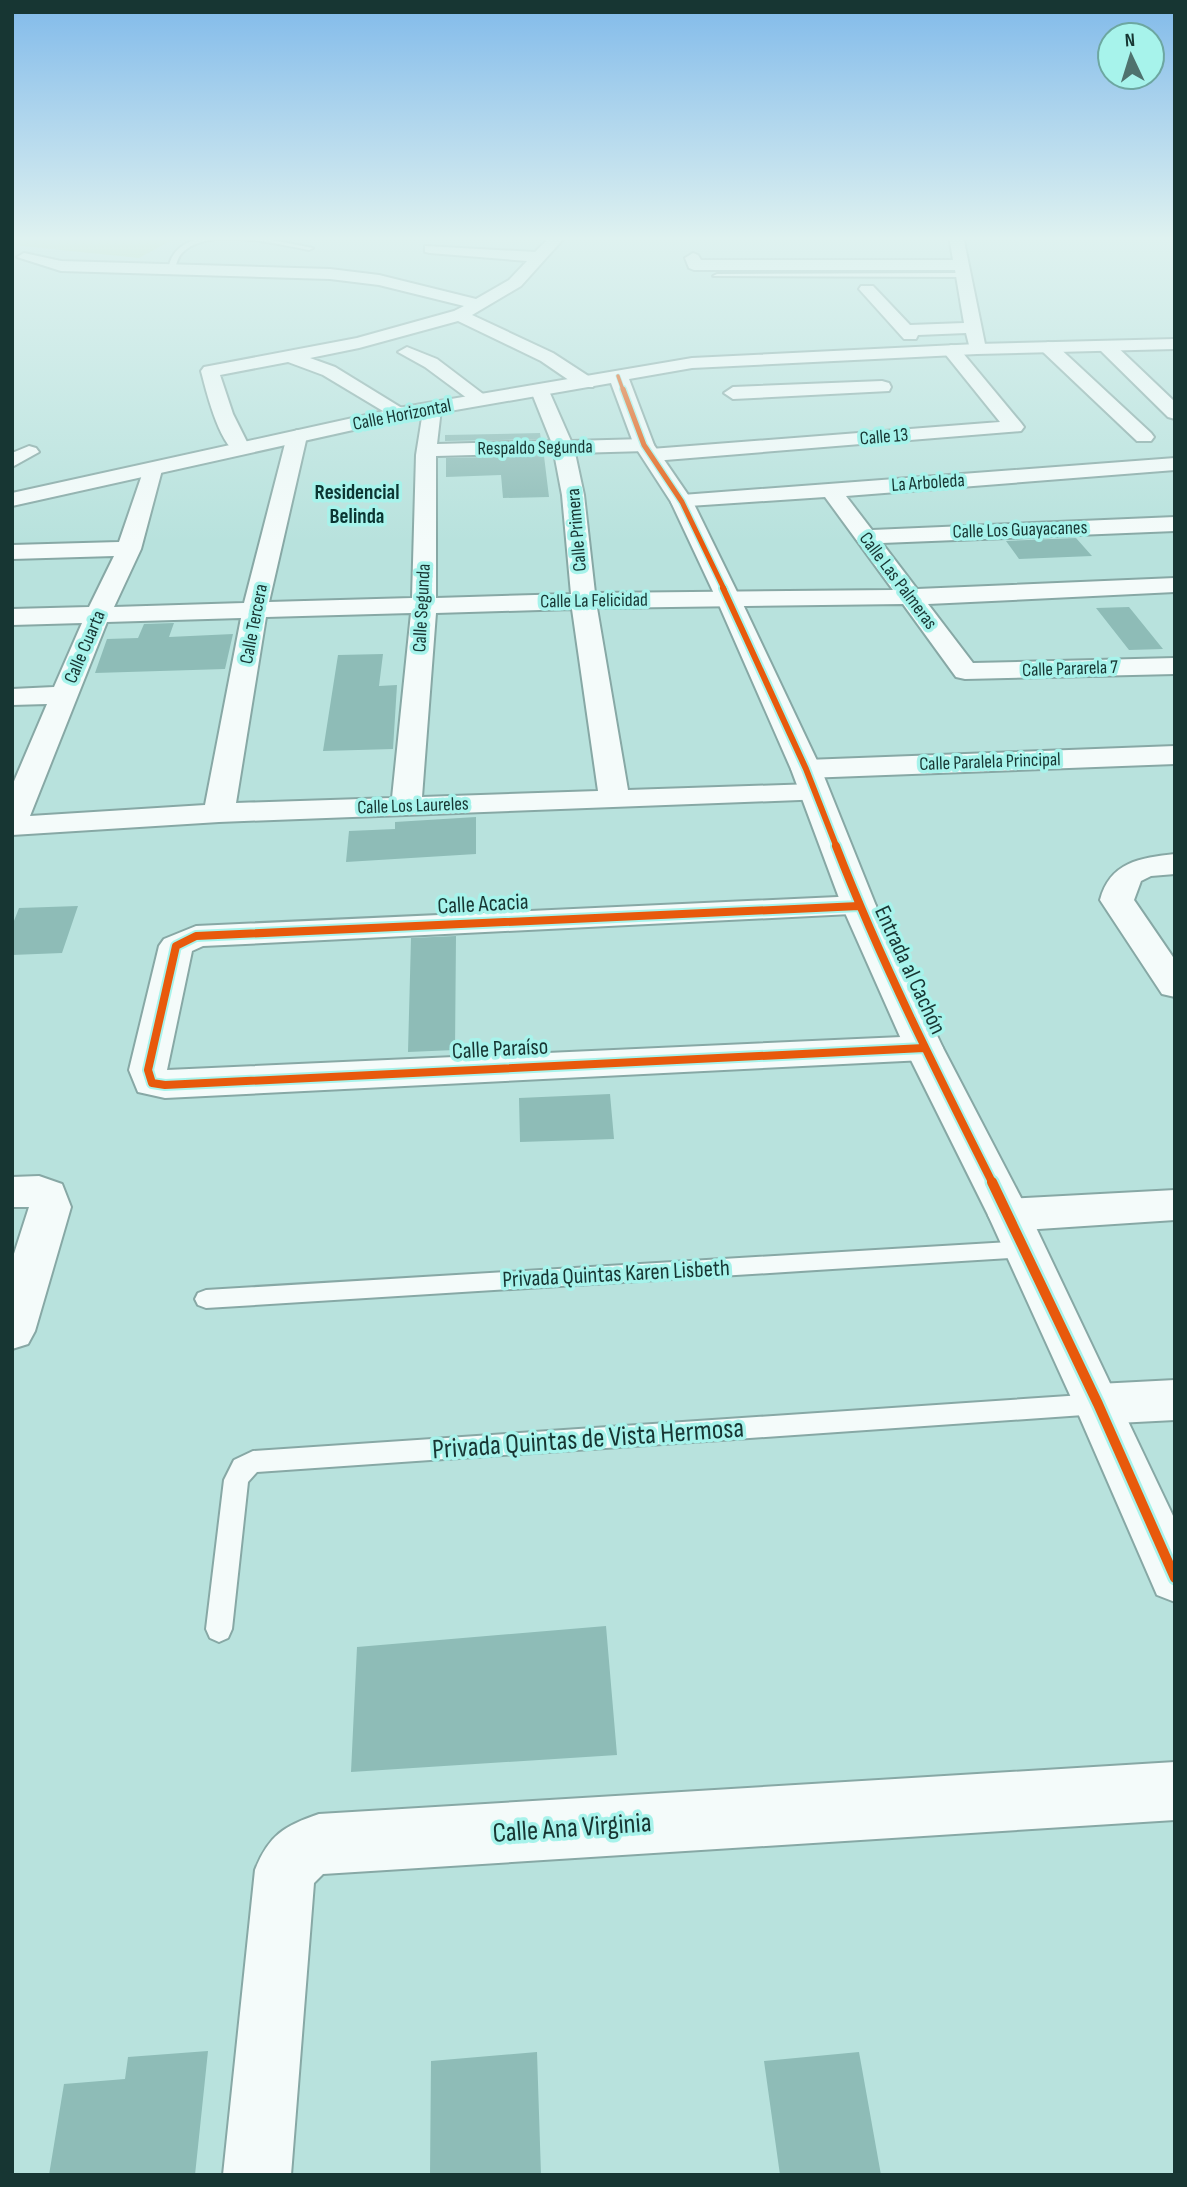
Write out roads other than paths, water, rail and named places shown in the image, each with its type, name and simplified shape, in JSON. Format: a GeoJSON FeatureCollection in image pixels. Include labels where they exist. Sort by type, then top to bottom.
{"type":"FeatureCollection","features":[{"type":"Feature","properties":{"kind":"street"},"geometry":{"type":"LineString","coordinates":[[240,447],[223,414],[210,372],[377,338]]}},
{"type":"Feature","properties":{"kind":"street"},"geometry":{"type":"LineString","coordinates":[[508,338],[602,379]]}},
{"type":"Feature","properties":{"kind":"street"},"geometry":{"type":"LineString","coordinates":[[973,338],[976,349]]}},
{"type":"Feature","properties":{"kind":"street","name":"Calle Horizontal"},"geometry":{"type":"LineString","coordinates":[[12,500],[152,470],[240,447],[398,414],[716,360],[1175,344]]}},
{"type":"Feature","properties":{"kind":"street"},"geometry":{"type":"LineString","coordinates":[[1106,346],[1175,413]]}},
{"type":"Feature","properties":{"kind":"street"},"geometry":{"type":"LineString","coordinates":[[1048,347],[1144,437]]}},
{"type":"Feature","properties":{"kind":"street","name":"Calle 13"},"geometry":{"type":"LineString","coordinates":[[648,450],[759,447],[1014,427],[951,350]]}},
{"type":"Feature","properties":{"kind":"street"},"geometry":{"type":"LineString","coordinates":[[407,352],[431,363],[482,400]]}},
{"type":"Feature","properties":{"kind":"street"},"geometry":{"type":"LineString","coordinates":[[859,354],[915,435]]}},
{"type":"Feature","properties":{"kind":"street"},"geometry":{"type":"LineString","coordinates":[[289,356],[329,371],[398,414]]}},
{"type":"Feature","properties":{"kind":"street"},"geometry":{"type":"LineString","coordinates":[[716,360],[759,447]]}},
{"type":"Feature","properties":{"kind":"street","name":"Entrada al Cachón"},"geometry":{"type":"LineString","coordinates":[[602,379],[682,502],[728,598],[810,781],[859,906],[1098,1404],[1175,1578]]}},
{"type":"Feature","properties":{"kind":"street"},"geometry":{"type":"LineString","coordinates":[[733,393],[882,387]]}},
{"type":"Feature","properties":{"kind":"street","name":"Calle Primera"},"geometry":{"type":"LineString","coordinates":[[540,391],[558,425],[572,479],[584,601],[614,799]]}},
{"type":"Feature","properties":{"kind":"street","name":"Calle Segunda"},"geometry":{"type":"LineString","coordinates":[[406,807],[424,606],[427,450],[431,409]]}},
{"type":"Feature","properties":{"kind":"street","name":"Calle Tercera"},"geometry":{"type":"LineString","coordinates":[[219,813],[255,610],[297,436]]}},
{"type":"Feature","properties":{"kind":"street","name":"Respaldo Segunda"},"geometry":{"type":"LineString","coordinates":[[427,450],[564,447],[648,450]]}},
{"type":"Feature","properties":{"kind":"street","name":"La Arboleda"},"geometry":{"type":"LineString","coordinates":[[682,502],[1175,464]]}},
{"type":"Feature","properties":{"kind":"street","name":"Calle Cuarta"},"geometry":{"type":"LineString","coordinates":[[12,824],[21,780],[65,695],[98,614],[129,549],[152,470]]}},
{"type":"Feature","properties":{"kind":"street","name":"Calle Las Palmeras"},"geometry":{"type":"LineString","coordinates":[[831,490],[965,671]]}},
{"type":"Feature","properties":{"kind":"street","name":"Calle Los Guayacanes"},"geometry":{"type":"LineString","coordinates":[[865,537],[1175,524]]}},
{"type":"Feature","properties":{"kind":"street"},"geometry":{"type":"LineString","coordinates":[[12,552],[129,549]]}},
{"type":"Feature","properties":{"kind":"street","name":"Calle La Felicidad"},"geometry":{"type":"LineString","coordinates":[[12,617],[584,601],[910,597],[1175,585]]}},
{"type":"Feature","properties":{"kind":"street","name":"Calle Pararela 7"},"geometry":{"type":"LineString","coordinates":[[965,671],[1175,666]]}},
{"type":"Feature","properties":{"kind":"street"},"geometry":{"type":"LineString","coordinates":[[12,697],[65,695]]}},
{"type":"Feature","properties":{"kind":"street","name":"Calle Paralela Principal"},"geometry":{"type":"LineString","coordinates":[[810,781],[1175,755]]}},
{"type":"Feature","properties":{"kind":"street","name":"Calle Los Laureles"},"geometry":{"type":"LineString","coordinates":[[12,824],[219,813],[614,799],[810,781]]}},
{"type":"Feature","properties":{"kind":"street"},"geometry":{"type":"LineString","coordinates":[[1175,864],[1129,873],[1119,884],[1117,900],[1175,986]]}},
{"type":"Feature","properties":{"kind":"street","name":"Calle Acacia"},"geometry":{"type":"LineString","coordinates":[[162,1009],[176,946],[197,936],[859,906]]}},
{"type":"Feature","properties":{"kind":"street","name":"Calle Paraíso"},"geometry":{"type":"LineString","coordinates":[[162,1009],[148,1070],[152,1083],[165,1085],[925,1048]]}},
{"type":"Feature","properties":{"kind":"street"},"geometry":{"type":"LineString","coordinates":[[12,1192],[39,1191],[47,1195],[50,1207],[12,1331]]}},
{"type":"Feature","properties":{"kind":"street"},"geometry":{"type":"LineString","coordinates":[[1017,1232],[1175,1205]]}},
{"type":"Feature","properties":{"kind":"street"},"geometry":{"type":"LineString","coordinates":[[1098,1404],[1175,1400]]}},
{"type":"Feature","properties":{"kind":"street","name":"Calle Ana Virginia"},"geometry":{"type":"LineString","coordinates":[[257,2175],[285,1870],[305,1849],[319,1844],[1175,1791]]}},
{"type":"Feature","properties":{"kind":"lane","name":"Privada Quintas Karen Lisbeth"},"geometry":{"type":"LineString","coordinates":[[206,1299],[1017,1232]]}},
{"type":"Feature","properties":{"kind":"lane","name":"Privada Quintas de Vista Hermosa"},"geometry":{"type":"LineString","coordinates":[[219,1629],[236,1480],[243,1468],[253,1462],[1098,1404]]}},
{"type":"Feature","properties":{"kind":"district","name":"Residencial Belinda"},"geometry":{"type":"Point","coordinates":[357,504]}}]}
